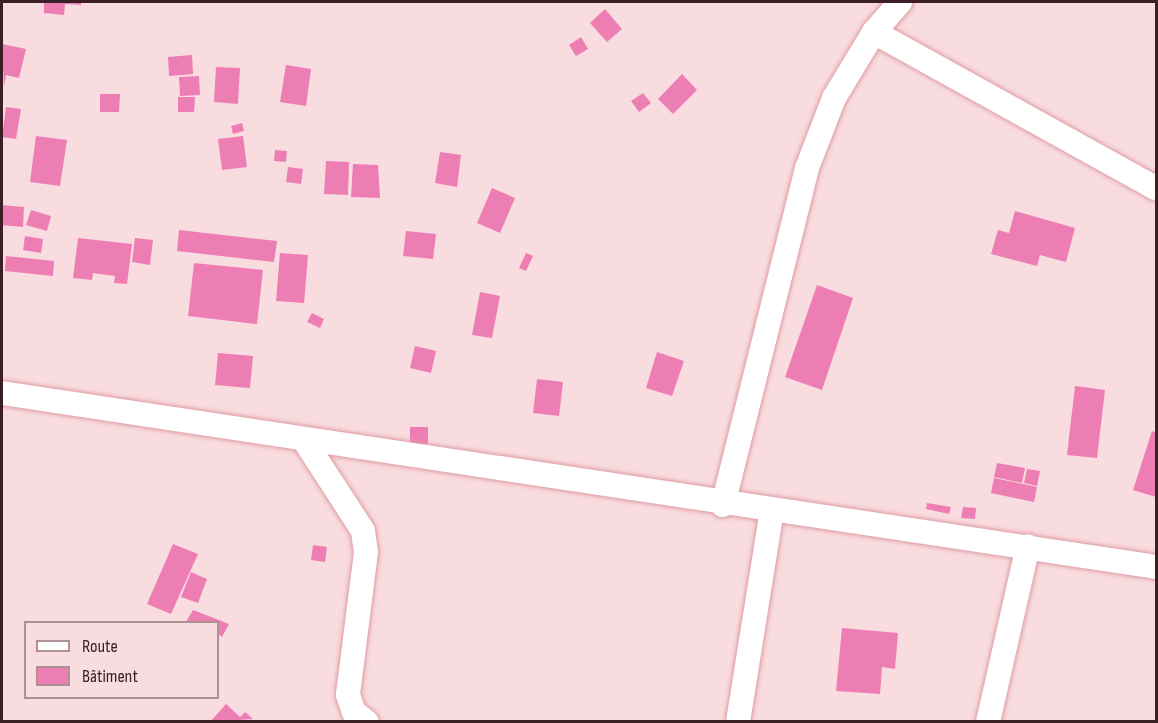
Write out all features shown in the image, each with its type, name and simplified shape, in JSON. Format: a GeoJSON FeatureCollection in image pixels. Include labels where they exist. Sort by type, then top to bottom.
{"type":"FeatureCollection","features":[{"type":"Feature","properties":{"kind":"street"},"geometry":{"type":"LineString","coordinates":[[723,504],[807,168],[834,99],[873,32],[900,2]]}},
{"type":"Feature","properties":{"kind":"street"},"geometry":{"type":"LineString","coordinates":[[873,32],[1156,188]]}},
{"type":"Feature","properties":{"kind":"street"},"geometry":{"type":"LineString","coordinates":[[2,393],[723,504],[1028,546],[1156,567]]}},
{"type":"Feature","properties":{"kind":"street"},"geometry":{"type":"LineString","coordinates":[[304,440],[363,531],[366,552],[348,695],[354,712],[367,722]]}},
{"type":"Feature","properties":{"kind":"street"},"geometry":{"type":"LineString","coordinates":[[738,722],[772,510]]}},
{"type":"Feature","properties":{"kind":"street"},"geometry":{"type":"LineString","coordinates":[[988,722],[1028,546]]}},
{"type":"Feature","properties":{"kind":"building"},"geometry":{"type":"Polygon","coordinates":[[[44,2],[81,2],[81,5],[65,4],[64,15],[44,13],[44,2]]]}},
{"type":"Feature","properties":{"kind":"building"},"geometry":{"type":"Polygon","coordinates":[[[605,9],[622,29],[607,42],[590,23],[605,9]]]}},
{"type":"Feature","properties":{"kind":"building"},"geometry":{"type":"Polygon","coordinates":[[[581,37],[588,49],[576,56],[569,45],[581,37]]]}},
{"type":"Feature","properties":{"kind":"building"},"geometry":{"type":"Polygon","coordinates":[[[2,44],[26,49],[19,78],[6,75],[4,87],[2,44]]]}},
{"type":"Feature","properties":{"kind":"building"},"geometry":{"type":"Polygon","coordinates":[[[192,55],[193,74],[169,76],[168,57],[192,55]]]}},
{"type":"Feature","properties":{"kind":"building"},"geometry":{"type":"Polygon","coordinates":[[[286,65],[311,69],[306,106],[280,102],[286,65]]]}},
{"type":"Feature","properties":{"kind":"building"},"geometry":{"type":"Polygon","coordinates":[[[216,67],[240,68],[238,104],[214,102],[216,67]]]}},
{"type":"Feature","properties":{"kind":"building"},"geometry":{"type":"Polygon","coordinates":[[[682,74],[697,90],[673,114],[658,99],[682,74]]]}},
{"type":"Feature","properties":{"kind":"building"},"geometry":{"type":"Polygon","coordinates":[[[199,76],[200,95],[180,96],[179,77],[199,76]]]}},
{"type":"Feature","properties":{"kind":"building"},"geometry":{"type":"Polygon","coordinates":[[[643,93],[651,103],[639,112],[631,101],[643,93]]]}},
{"type":"Feature","properties":{"kind":"building"},"geometry":{"type":"Polygon","coordinates":[[[100,94],[120,94],[119,112],[100,112],[100,94]]]}},
{"type":"Feature","properties":{"kind":"building"},"geometry":{"type":"Polygon","coordinates":[[[178,97],[195,97],[194,112],[178,112],[178,97]]]}},
{"type":"Feature","properties":{"kind":"building"},"geometry":{"type":"Polygon","coordinates":[[[6,107],[21,109],[16,139],[2,137],[6,107]]]}},
{"type":"Feature","properties":{"kind":"building"},"geometry":{"type":"Polygon","coordinates":[[[242,123],[244,131],[233,134],[231,126],[242,123]]]}},
{"type":"Feature","properties":{"kind":"building"},"geometry":{"type":"Polygon","coordinates":[[[36,136],[67,140],[60,186],[30,182],[36,136]]]}},
{"type":"Feature","properties":{"kind":"building"},"geometry":{"type":"Polygon","coordinates":[[[243,136],[247,167],[222,170],[218,139],[243,136]]]}},
{"type":"Feature","properties":{"kind":"building"},"geometry":{"type":"Polygon","coordinates":[[[275,150],[287,151],[286,162],[274,161],[275,150]]]}},
{"type":"Feature","properties":{"kind":"building"},"geometry":{"type":"Polygon","coordinates":[[[440,152],[461,155],[457,187],[435,183],[440,152]]]}},
{"type":"Feature","properties":{"kind":"building"},"geometry":{"type":"Polygon","coordinates":[[[326,161],[349,162],[348,195],[324,194],[326,161]]]}},
{"type":"Feature","properties":{"kind":"building"},"geometry":{"type":"Polygon","coordinates":[[[353,164],[378,165],[380,198],[351,197],[353,164]]]}},
{"type":"Feature","properties":{"kind":"building"},"geometry":{"type":"Polygon","coordinates":[[[288,167],[303,169],[301,184],[286,182],[288,167]]]}},
{"type":"Feature","properties":{"kind":"building"},"geometry":{"type":"Polygon","coordinates":[[[492,188],[515,198],[500,233],[477,223],[492,188]]]}},
{"type":"Feature","properties":{"kind":"building"},"geometry":{"type":"Polygon","coordinates":[[[2,205],[24,207],[23,227],[2,225],[2,205]]]}},
{"type":"Feature","properties":{"kind":"building"},"geometry":{"type":"Polygon","coordinates":[[[31,210],[51,216],[47,231],[26,225],[31,210]]]}},
{"type":"Feature","properties":{"kind":"building"},"geometry":{"type":"Polygon","coordinates":[[[1015,211],[1075,228],[1066,262],[1040,255],[1037,266],[991,254],[998,230],[1009,233],[1015,211]]]}},
{"type":"Feature","properties":{"kind":"building"},"geometry":{"type":"Polygon","coordinates":[[[179,230],[277,241],[274,262],[177,251],[179,230]]]}},
{"type":"Feature","properties":{"kind":"building"},"geometry":{"type":"Polygon","coordinates":[[[406,231],[436,234],[433,259],[403,256],[406,231]]]}},
{"type":"Feature","properties":{"kind":"building"},"geometry":{"type":"Polygon","coordinates":[[[25,236],[43,239],[41,253],[23,250],[25,236]]]}},
{"type":"Feature","properties":{"kind":"building"},"geometry":{"type":"Polygon","coordinates":[[[78,238],[132,244],[127,284],[114,283],[115,276],[93,273],[92,280],[73,278],[78,238]]]}},
{"type":"Feature","properties":{"kind":"building"},"geometry":{"type":"Polygon","coordinates":[[[135,238],[153,240],[150,265],[132,262],[135,238]]]}},
{"type":"Feature","properties":{"kind":"building"},"geometry":{"type":"Polygon","coordinates":[[[280,253],[308,255],[304,303],[276,301],[280,253]]]}},
{"type":"Feature","properties":{"kind":"building"},"geometry":{"type":"Polygon","coordinates":[[[526,253],[533,256],[526,271],[519,268],[526,253]]]}},
{"type":"Feature","properties":{"kind":"building"},"geometry":{"type":"Polygon","coordinates":[[[6,256],[54,261],[53,276],[5,271],[6,256]]]}},
{"type":"Feature","properties":{"kind":"building"},"geometry":{"type":"Polygon","coordinates":[[[194,263],[263,270],[257,324],[188,316],[194,263]]]}},
{"type":"Feature","properties":{"kind":"building"},"geometry":{"type":"Polygon","coordinates":[[[817,285],[853,298],[822,390],[785,377],[817,285]]]}},
{"type":"Feature","properties":{"kind":"building"},"geometry":{"type":"Polygon","coordinates":[[[480,292],[500,296],[492,338],[472,335],[480,292]]]}},
{"type":"Feature","properties":{"kind":"building"},"geometry":{"type":"Polygon","coordinates":[[[312,313],[324,319],[320,328],[307,322],[312,313]]]}},
{"type":"Feature","properties":{"kind":"building"},"geometry":{"type":"Polygon","coordinates":[[[415,346],[436,351],[431,373],[410,368],[415,346]]]}},
{"type":"Feature","properties":{"kind":"building"},"geometry":{"type":"Polygon","coordinates":[[[657,352],[684,361],[672,396],[646,388],[657,352]]]}},
{"type":"Feature","properties":{"kind":"building"},"geometry":{"type":"Polygon","coordinates":[[[218,353],[253,356],[250,388],[215,385],[218,353]]]}},
{"type":"Feature","properties":{"kind":"building"},"geometry":{"type":"Polygon","coordinates":[[[537,379],[563,382],[559,416],[533,413],[537,379]]]}},
{"type":"Feature","properties":{"kind":"building"},"geometry":{"type":"Polygon","coordinates":[[[1075,386],[1105,390],[1097,458],[1067,455],[1075,386]]]}},
{"type":"Feature","properties":{"kind":"building"},"geometry":{"type":"Polygon","coordinates":[[[410,427],[428,427],[428,444],[410,445],[410,427]]]}},
{"type":"Feature","properties":{"kind":"building"},"geometry":{"type":"Polygon","coordinates":[[[1152,431],[1156,433],[1156,497],[1133,490],[1152,431]]]}},
{"type":"Feature","properties":{"kind":"building"},"geometry":{"type":"Polygon","coordinates":[[[997,463],[1025,468],[1022,483],[994,477],[997,463]]]}},
{"type":"Feature","properties":{"kind":"building"},"geometry":{"type":"Polygon","coordinates":[[[1027,469],[1040,471],[1037,486],[1024,483],[1027,469]]]}},
{"type":"Feature","properties":{"kind":"building"},"geometry":{"type":"Polygon","coordinates":[[[994,478],[1037,487],[1034,502],[991,493],[994,478]]]}},
{"type":"Feature","properties":{"kind":"building"},"geometry":{"type":"Polygon","coordinates":[[[927,503],[951,507],[949,514],[926,509],[927,503]]]}},
{"type":"Feature","properties":{"kind":"building"},"geometry":{"type":"Polygon","coordinates":[[[963,507],[976,508],[975,519],[961,518],[963,507]]]}},
{"type":"Feature","properties":{"kind":"building"},"geometry":{"type":"Polygon","coordinates":[[[173,544],[198,554],[171,614],[147,604],[173,544]]]}},
{"type":"Feature","properties":{"kind":"building"},"geometry":{"type":"Polygon","coordinates":[[[313,545],[327,547],[325,562],[311,560],[313,545]]]}},
{"type":"Feature","properties":{"kind":"building"},"geometry":{"type":"Polygon","coordinates":[[[191,572],[207,579],[198,603],[181,597],[191,572]]]}},
{"type":"Feature","properties":{"kind":"building"},"geometry":{"type":"Polygon","coordinates":[[[193,610],[229,624],[222,637],[219,635],[219,621],[187,621],[193,610]]]}},
{"type":"Feature","properties":{"kind":"building"},"geometry":{"type":"Polygon","coordinates":[[[842,628],[898,633],[895,669],[882,667],[880,694],[836,691],[842,628]]]}},
{"type":"Feature","properties":{"kind":"building"},"geometry":{"type":"Polygon","coordinates":[[[226,704],[240,717],[245,712],[253,719],[210,722],[226,704]]]}}]}
